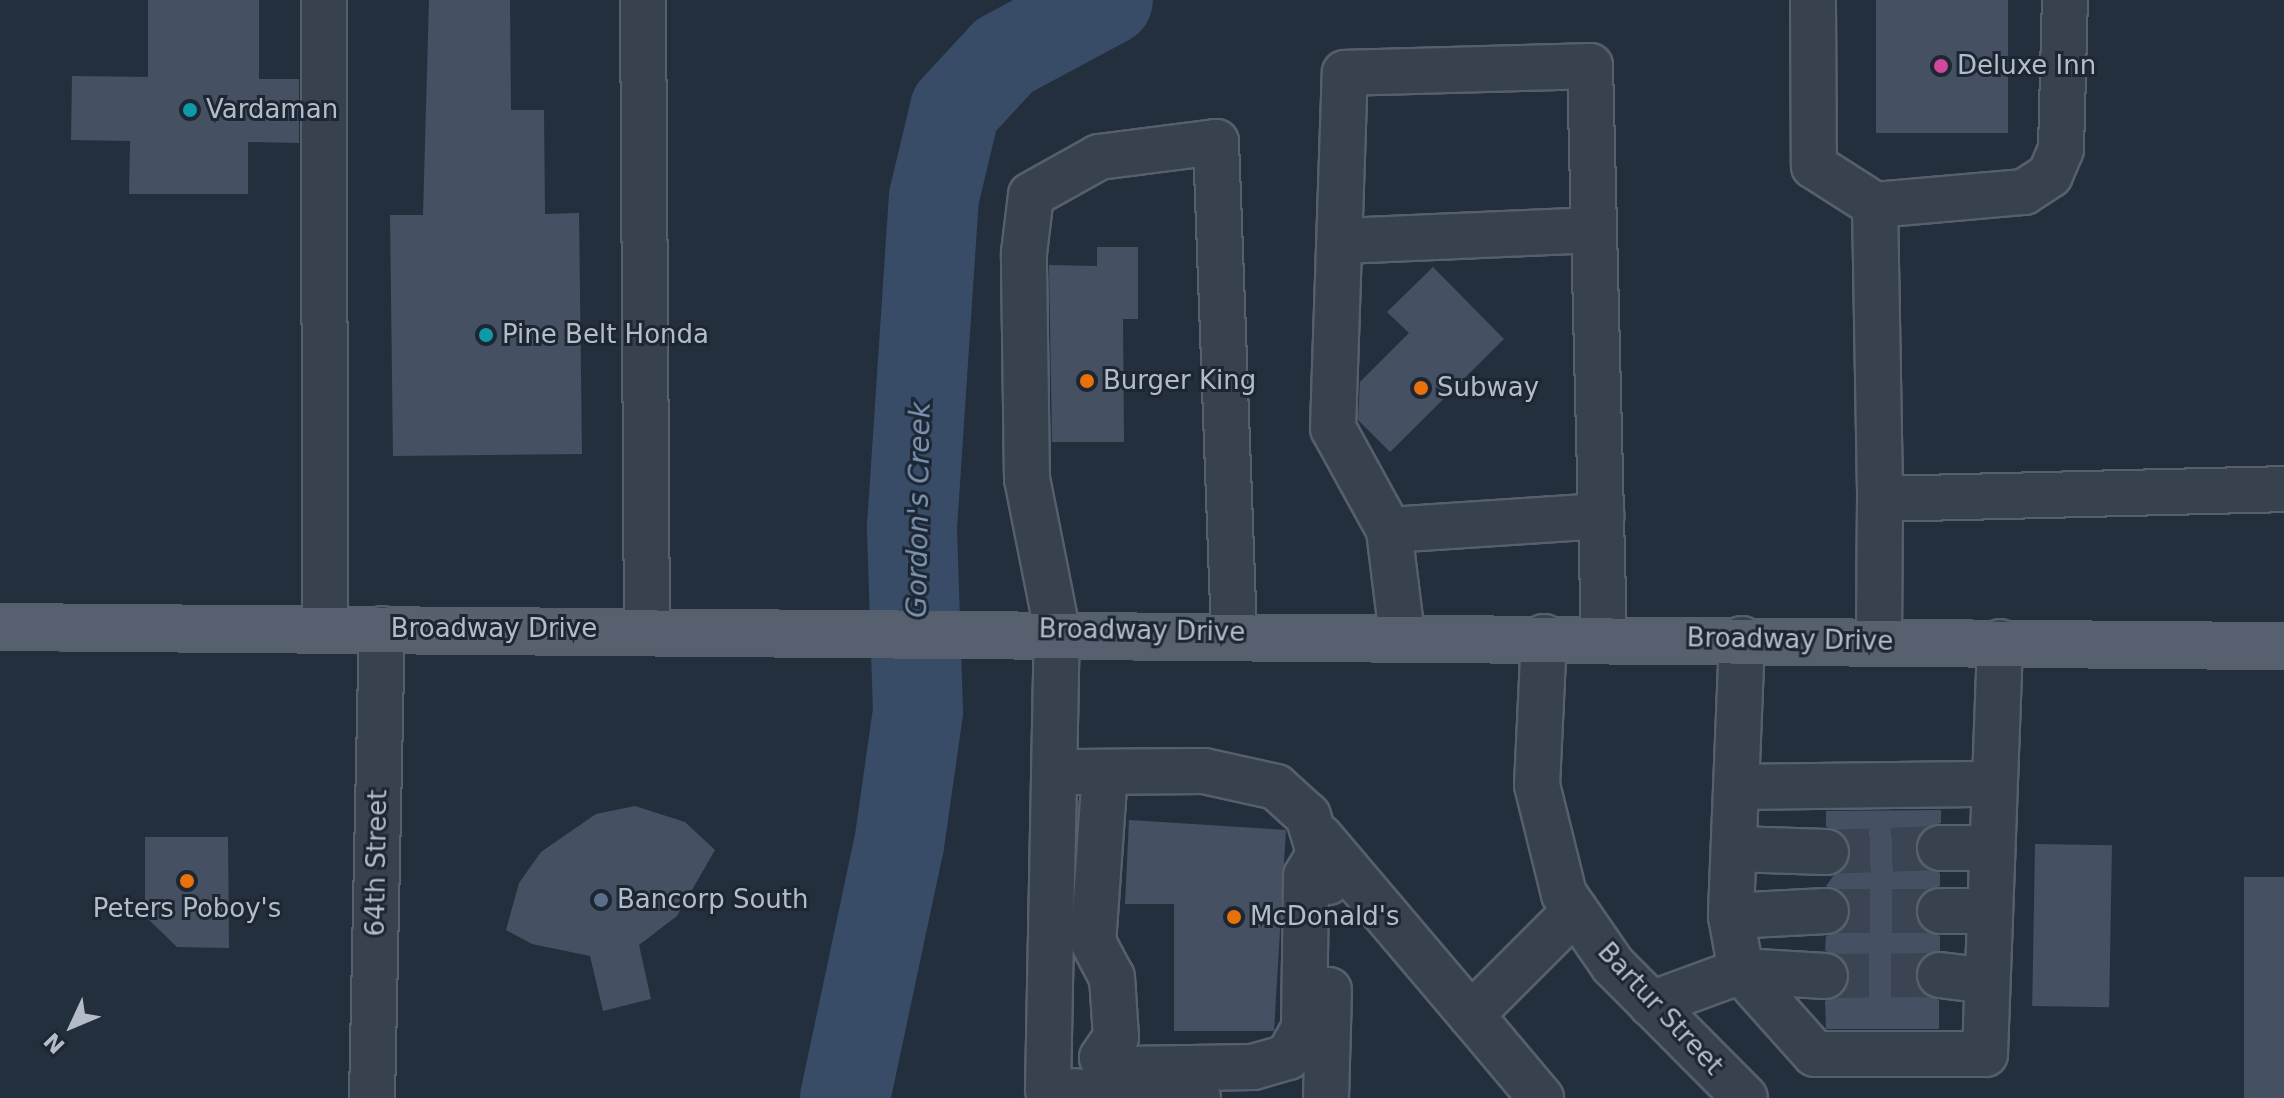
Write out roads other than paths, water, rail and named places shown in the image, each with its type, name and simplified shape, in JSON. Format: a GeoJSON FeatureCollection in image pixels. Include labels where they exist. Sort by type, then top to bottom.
{"type":"FeatureCollection","features":[{"type":"Feature","properties":{"kind":"main road","name":"Broadway Drive"},"geometry":{"type":"LineString","coordinates":[[0,627],[1057,630],[2284,646]]}},
{"type":"Feature","properties":{"kind":"street"},"geometry":{"type":"LineString","coordinates":[[324,0],[325,628]]}},
{"type":"Feature","properties":{"kind":"street"},"geometry":{"type":"LineString","coordinates":[[643,0],[647,630]]}},
{"type":"Feature","properties":{"kind":"street"},"geometry":{"type":"LineString","coordinates":[[1813,0],[1814,166],[1875,205],[2024,192],[2050,175],[2061,149],[2065,0]]}},
{"type":"Feature","properties":{"kind":"street"},"geometry":{"type":"LineString","coordinates":[[1402,635],[1389,530],[1333,428],[1342,241],[1345,73],[1590,66],[1591,230],[1604,637]]}},
{"type":"Feature","properties":{"kind":"street"},"geometry":{"type":"LineString","coordinates":[[1198,1098],[1048,1090],[1057,630],[1026,447],[1024,253],[1031,195],[1099,157],[1216,142],[1234,633]]}},
{"type":"Feature","properties":{"kind":"street"},"geometry":{"type":"LineString","coordinates":[[1875,205],[1879,641]]}},
{"type":"Feature","properties":{"kind":"street"},"geometry":{"type":"LineString","coordinates":[[1342,241],[1591,230]]}},
{"type":"Feature","properties":{"kind":"street"},"geometry":{"type":"LineString","coordinates":[[1880,499],[2284,489]]}},
{"type":"Feature","properties":{"kind":"street"},"geometry":{"type":"LineString","coordinates":[[1389,530],[1602,516]]}},
{"type":"Feature","properties":{"kind":"street","name":"64th Street"},"geometry":{"type":"LineString","coordinates":[[372,1098],[382,629]]}},
{"type":"Feature","properties":{"kind":"street","name":"Bartur Street"},"geometry":{"type":"LineString","coordinates":[[1544,637],[1541,821],[1574,912],[1651,1004],[1745,1098]]}},
{"type":"Feature","properties":{"kind":"street"},"geometry":{"type":"LineString","coordinates":[[1742,639],[1731,916],[1741,971],[1815,1054],[1985,1054],[1990,848],[2000,642]]}},
{"type":"Feature","properties":{"kind":"street"},"geometry":{"type":"LineString","coordinates":[[1053,772],[1247,777],[1276,787],[1317,841],[1471,1015],[1523,1092]]}},
{"type":"Feature","properties":{"kind":"street"},"geometry":{"type":"LineString","coordinates":[[1105,772],[1093,942],[1112,977],[1116,1037],[1102,1058],[1126,1069],[1253,1067],[1288,1057],[1304,1028],[1306,876],[1317,841]]}},
{"type":"Feature","properties":{"kind":"street"},"geometry":{"type":"LineString","coordinates":[[1736,787],[1994,784]]}},
{"type":"Feature","properties":{"kind":"street"},"geometry":{"type":"LineString","coordinates":[[1317,841],[1331,892],[1326,1098]]}},
{"type":"Feature","properties":{"kind":"street"},"geometry":{"type":"LineString","coordinates":[[1940,848],[1990,848]]}},
{"type":"Feature","properties":{"kind":"street"},"geometry":{"type":"LineString","coordinates":[[1734,849],[1826,852]]}},
{"type":"Feature","properties":{"kind":"street"},"geometry":{"type":"LineString","coordinates":[[1731,916],[1826,911]]}},
{"type":"Feature","properties":{"kind":"street"},"geometry":{"type":"LineString","coordinates":[[1940,911],[1990,911]]}},
{"type":"Feature","properties":{"kind":"street"},"geometry":{"type":"LineString","coordinates":[[1471,1015],[1574,912]]}},
{"type":"Feature","properties":{"kind":"street"},"geometry":{"type":"LineString","coordinates":[[1651,1004],[1741,971],[1825,976]]}},
{"type":"Feature","properties":{"kind":"street"},"geometry":{"type":"LineString","coordinates":[[1940,975],[1986,981]]}},
{"type":"Feature","properties":{"kind":"waterway","name":"Gordon's Creek"},"geometry":{"type":"LineString","coordinates":[[845,1098],[899,845],[918,711],[912,527],[934,197],[955,109],[1004,56],[1108,0]]}},
{"type":"Feature","properties":{"kind":"tunnel"},"geometry":{"type":"LineString","coordinates":[[1826,852],[1940,848]]}},
{"type":"Feature","properties":{"kind":"tunnel"},"geometry":{"type":"LineString","coordinates":[[1826,911],[1940,911]]}},
{"type":"Feature","properties":{"kind":"tunnel"},"geometry":{"type":"LineString","coordinates":[[1825,976],[1940,975]]}},
{"type":"Feature","properties":{"kind":"place","name":"Deluxe Inn"},"geometry":{"type":"Point","coordinates":[1941,66]}},
{"type":"Feature","properties":{"kind":"place","name":"Vardaman"},"geometry":{"type":"Point","coordinates":[190,110]}},
{"type":"Feature","properties":{"kind":"place","name":"Pine Belt Honda"},"geometry":{"type":"Point","coordinates":[486,335]}},
{"type":"Feature","properties":{"kind":"place","name":"Burger King"},"geometry":{"type":"Point","coordinates":[1087,381]}},
{"type":"Feature","properties":{"kind":"place","name":"Subway"},"geometry":{"type":"Point","coordinates":[1421,388]}},
{"type":"Feature","properties":{"kind":"place","name":"Peters Poboy's"},"geometry":{"type":"Point","coordinates":[187,881]}},
{"type":"Feature","properties":{"kind":"place","name":"Bancorp South"},"geometry":{"type":"Point","coordinates":[601,900]}},
{"type":"Feature","properties":{"kind":"place","name":"McDonald's"},"geometry":{"type":"Point","coordinates":[1234,917]}}]}
